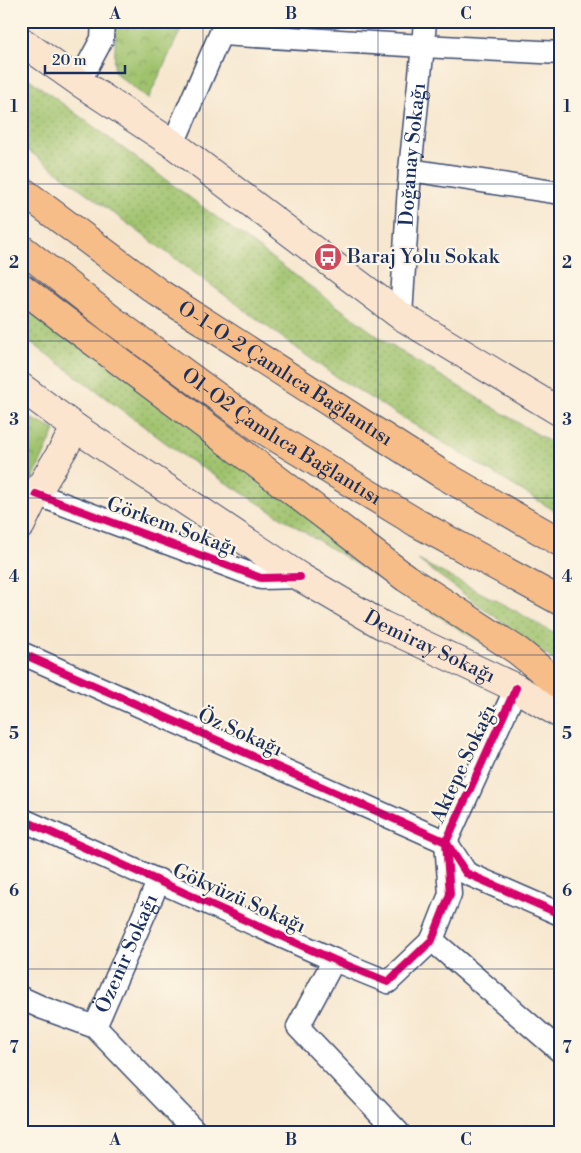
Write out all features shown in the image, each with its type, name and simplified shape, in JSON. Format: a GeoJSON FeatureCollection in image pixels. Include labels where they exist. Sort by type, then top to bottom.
{"type":"FeatureCollection","features":[{"type":"Feature","properties":{"kind":"highway","name":"O-1-O-2 Çamlıca Bağlantısı"},"geometry":{"type":"LineString","coordinates":[[21,190],[159,293],[440,473],[560,542]]}},
{"type":"Feature","properties":{"kind":"highway","name":"O1-O2 Çamlıca Bağlantısı"},"geometry":{"type":"LineString","coordinates":[[21,248],[111,319],[257,426],[416,523],[560,601]]}},
{"type":"Feature","properties":{"kind":"highway"},"geometry":{"type":"LineString","coordinates":[[21,287],[406,578],[518,651],[560,685]]}},
{"type":"Feature","properties":{"kind":"main road"},"geometry":{"type":"LineString","coordinates":[[21,41],[173,144],[401,316],[560,412]]}},
{"type":"Feature","properties":{"kind":"main road","name":"Demiray Sokağı"},"geometry":{"type":"LineString","coordinates":[[22,391],[300,577],[382,625],[516,688],[560,714]]}},
{"type":"Feature","properties":{"kind":"main road"},"geometry":{"type":"LineString","coordinates":[[21,525],[36,494],[76,428]]}},
{"type":"Feature","properties":{"kind":"street"},"geometry":{"type":"LineString","coordinates":[[79,82],[102,39],[102,21]]}},
{"type":"Feature","properties":{"kind":"street","name":"Doğanay Sokağı"},"geometry":{"type":"LineString","coordinates":[[401,316],[410,170],[425,21]]}},
{"type":"Feature","properties":{"kind":"street"},"geometry":{"type":"LineString","coordinates":[[173,144],[224,28],[423,46],[560,53]]}},
{"type":"Feature","properties":{"kind":"street"},"geometry":{"type":"LineString","coordinates":[[410,170],[560,193]]}},
{"type":"Feature","properties":{"kind":"street","name":"Görkem Sokağı"},"geometry":{"type":"LineString","coordinates":[[36,494],[261,578],[300,577]]}},
{"type":"Feature","properties":{"kind":"street","name":"Öz Sokağı"},"geometry":{"type":"LineString","coordinates":[[21,653],[446,842]]}},
{"type":"Feature","properties":{"kind":"street","name":"Aktepe Sokağı"},"geometry":{"type":"LineString","coordinates":[[432,940],[450,894],[446,842],[516,688]]}},
{"type":"Feature","properties":{"kind":"street","name":"Gökyüzü Sokağı"},"geometry":{"type":"LineString","coordinates":[[21,819],[334,960],[388,982],[432,940]]}},
{"type":"Feature","properties":{"kind":"street"},"geometry":{"type":"LineString","coordinates":[[446,842],[466,873],[560,914]]}},
{"type":"Feature","properties":{"kind":"street","name":"Özenir Sokağı"},"geometry":{"type":"LineString","coordinates":[[95,1027],[159,880]]}},
{"type":"Feature","properties":{"kind":"street"},"geometry":{"type":"LineString","coordinates":[[432,940],[560,1051]]}},
{"type":"Feature","properties":{"kind":"street"},"geometry":{"type":"LineString","coordinates":[[334,960],[298,1027],[398,1132]]}},
{"type":"Feature","properties":{"kind":"street"},"geometry":{"type":"LineString","coordinates":[[21,998],[95,1027],[196,1132]]}},
{"type":"Feature","properties":{"kind":"green space"},"geometry":{"type":"Polygon","coordinates":[[[116,21],[185,21],[148,99],[114,72],[116,21]]]}},
{"type":"Feature","properties":{"kind":"green space"},"geometry":{"type":"Polygon","coordinates":[[[21,73],[387,343],[560,448],[560,514],[333,375],[21,145],[21,73]]]}},
{"type":"Feature","properties":{"kind":"green space"},"geometry":{"type":"Polygon","coordinates":[[[21,299],[523,669],[185,457],[21,335],[21,299]]]}},
{"type":"Feature","properties":{"kind":"green space"},"geometry":{"type":"Polygon","coordinates":[[[21,415],[55,430],[21,505],[21,415]]]}},
{"type":"Feature","properties":{"kind":"green space"},"geometry":{"type":"Polygon","coordinates":[[[418,560],[514,610],[560,637],[560,665],[418,560]]]}},
{"type":"Feature","properties":{"kind":"cycle path"},"geometry":{"type":"LineString","coordinates":[[36,494],[261,578],[300,577]]}},
{"type":"Feature","properties":{"kind":"cycle path"},"geometry":{"type":"LineString","coordinates":[[21,653],[446,842],[466,873],[560,914]]}},
{"type":"Feature","properties":{"kind":"cycle path"},"geometry":{"type":"LineString","coordinates":[[21,819],[334,960],[388,982],[432,940],[450,894],[446,842],[516,688]]}},
{"type":"Feature","properties":{"kind":"place","name":"Baraj Yolu Sokak"},"geometry":{"type":"Point","coordinates":[328,257]}}]}
